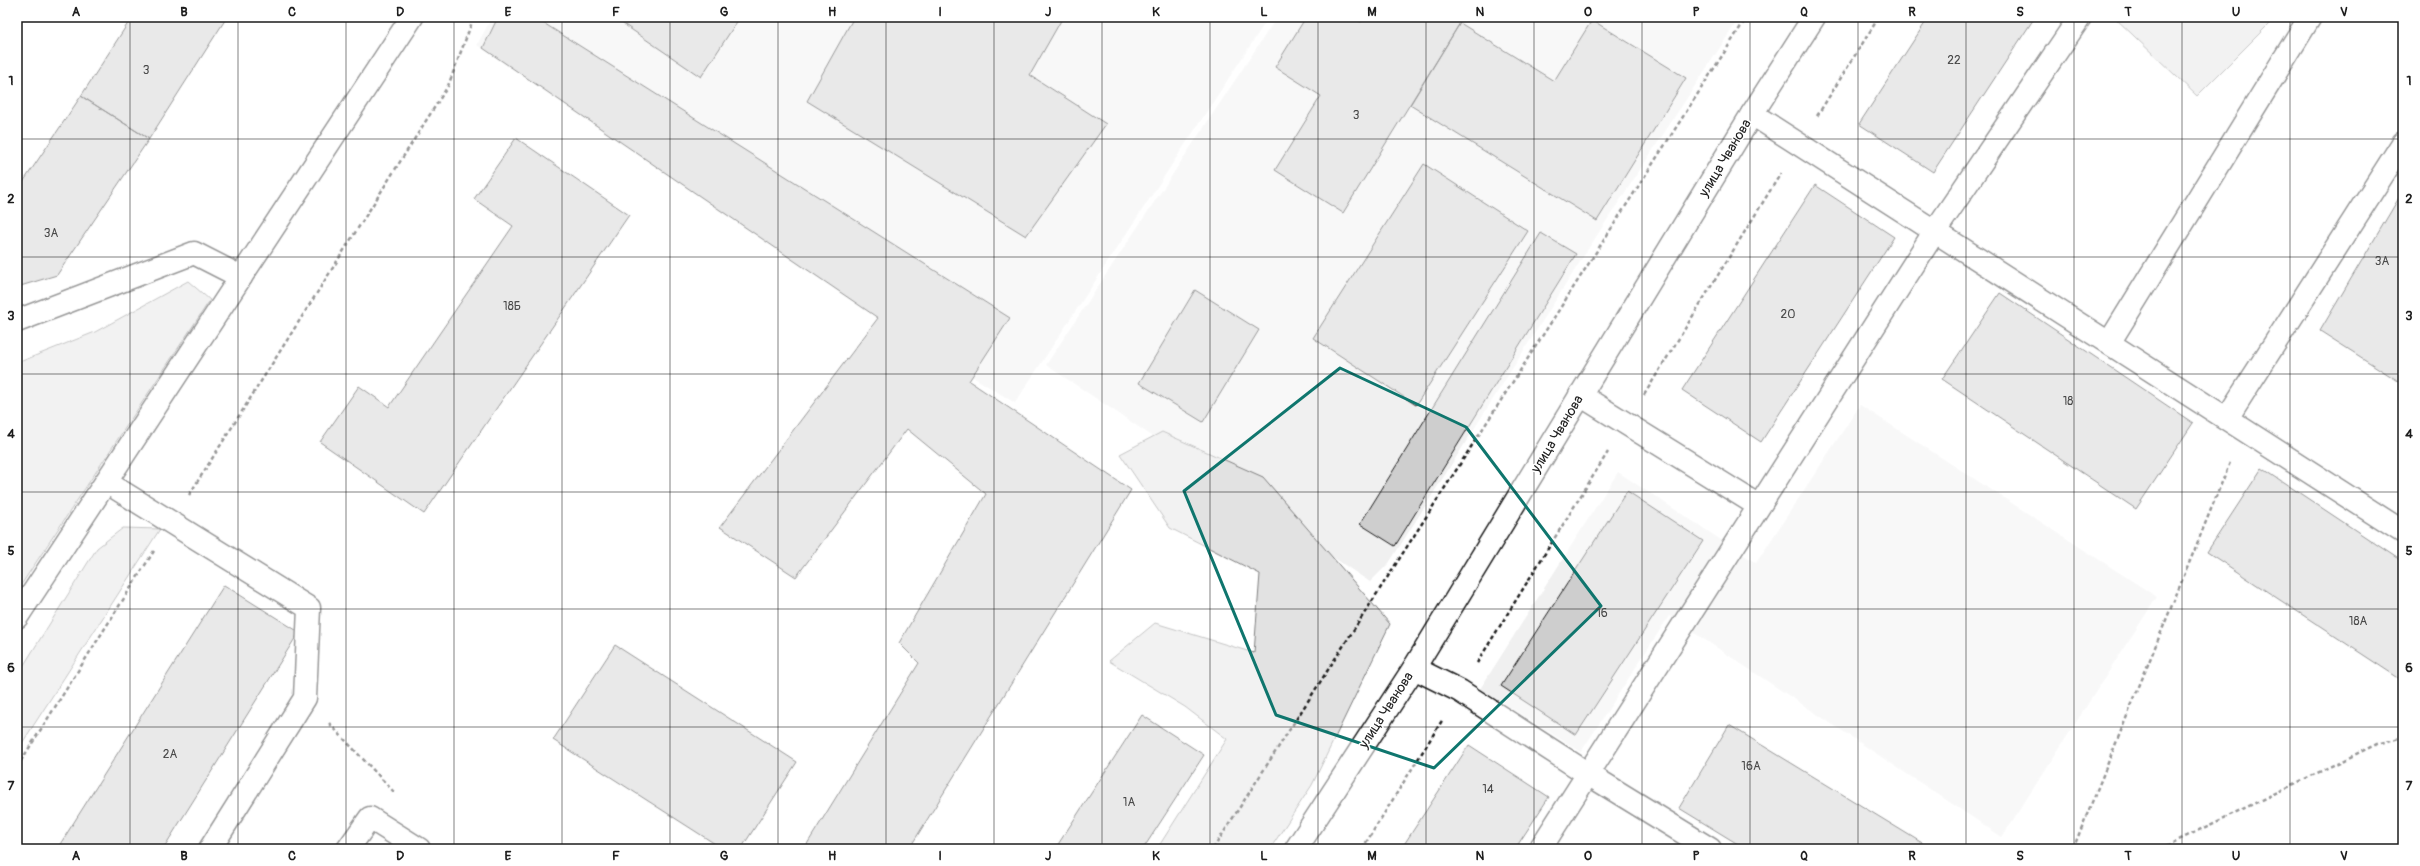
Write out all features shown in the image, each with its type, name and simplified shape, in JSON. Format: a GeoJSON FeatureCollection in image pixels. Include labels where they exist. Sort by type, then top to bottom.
{"type":"FeatureCollection","features":[{"type":"Feature","properties":{"kind":"street"},"geometry":{"type":"LineString","coordinates":[[17,618],[412,17]]}},
{"type":"Feature","properties":{"kind":"street","name":"улица Чванова"},"geometry":{"type":"LineString","coordinates":[[1296,849],[1414,668],[1752,114],[1814,17]]}},
{"type":"Feature","properties":{"kind":"street"},"geometry":{"type":"LineString","coordinates":[[1540,849],[1935,231],[2080,17]]}},
{"type":"Feature","properties":{"kind":"street"},"geometry":{"type":"LineString","coordinates":[[2109,343],[2310,17]]}},
{"type":"Feature","properties":{"kind":"street"},"geometry":{"type":"LineString","coordinates":[[1752,114],[2403,532]]}},
{"type":"Feature","properties":{"kind":"street"},"geometry":{"type":"LineString","coordinates":[[2235,424],[2403,142]]}},
{"type":"Feature","properties":{"kind":"street"},"geometry":{"type":"LineString","coordinates":[[17,321],[194,253],[241,277]]}},
{"type":"Feature","properties":{"kind":"street"},"geometry":{"type":"LineString","coordinates":[[1580,396],[1759,506]]}},
{"type":"Feature","properties":{"kind":"street"},"geometry":{"type":"LineString","coordinates":[[106,482],[309,608],[305,698],[210,849]]}},
{"type":"Feature","properties":{"kind":"street"},"geometry":{"type":"LineString","coordinates":[[1414,668],[1460,691],[1588,774],[1710,849]]}},
{"type":"Feature","properties":{"kind":"street"},"geometry":{"type":"LineString","coordinates":[[348,849],[370,818],[419,849]]}},
{"type":"Feature","properties":{"kind":"path"},"geometry":{"type":"LineString","coordinates":[[17,767],[448,86],[474,17]]}},
{"type":"Feature","properties":{"kind":"path"},"geometry":{"type":"LineString","coordinates":[[1213,849],[1747,17]]}},
{"type":"Feature","properties":{"kind":"path"},"geometry":{"type":"LineString","coordinates":[[2072,849],[2235,424]]}},
{"type":"Feature","properties":{"kind":"path"},"geometry":{"type":"LineString","coordinates":[[305,698],[395,793]]}},
{"type":"Feature","properties":{"kind":"path"},"geometry":{"type":"LineString","coordinates":[[2160,849],[2377,744],[2403,736]]}},
{"type":"Feature","properties":{"kind":"highlighted area"},"geometry":{"type":"Polygon","coordinates":[[[1340,368],[1466,427],[1601,606],[1434,768],[1276,715],[1184,491],[1340,368]]]}},
{"type":"Feature","properties":{"kind":"shaded area"},"geometry":{"type":"Polygon","coordinates":[[[492,17],[1269,17],[1015,403],[865,310],[477,45],[492,17]]]}},
{"type":"Feature","properties":{"kind":"shaded area"},"geometry":{"type":"Polygon","coordinates":[[[1277,17],[1740,17],[1592,243],[1389,563],[1370,582],[1046,365],[1277,17]]]}},
{"type":"Feature","properties":{"kind":"shaded area"},"geometry":{"type":"Polygon","coordinates":[[[2114,17],[2276,17],[2197,96],[2114,17]]]}},
{"type":"Feature","properties":{"kind":"shaded area"},"geometry":{"type":"Polygon","coordinates":[[[188,281],[210,300],[17,591],[17,363],[95,332],[188,281]]]}},
{"type":"Feature","properties":{"kind":"shaded area"},"geometry":{"type":"Polygon","coordinates":[[[1860,405],[2157,597],[2002,837],[1669,616],[1581,752],[1480,689],[1618,472],[1756,563],[1860,405]]]}},
{"type":"Feature","properties":{"kind":"shaded area"},"geometry":{"type":"Polygon","coordinates":[[[1162,432],[1263,477],[1390,624],[1312,785],[1270,849],[1157,849],[1227,739],[1185,707],[1109,661],[1155,623],[1254,653],[1260,574],[1170,528],[1120,454],[1162,432]]]}},
{"type":"Feature","properties":{"kind":"shaded area"},"geometry":{"type":"Polygon","coordinates":[[[123,528],[160,529],[17,751],[17,676],[97,548],[123,528]]]}},
{"type":"Feature","properties":{"kind":"building"},"geometry":{"type":"Polygon","coordinates":[[[132,17],[227,17],[149,139],[81,96],[132,17]]]}},
{"type":"Feature","properties":{"kind":"building"},"geometry":{"type":"Polygon","coordinates":[[[498,17],[534,17],[1010,318],[969,381],[1131,490],[909,849],[804,849],[919,663],[899,643],[986,494],[907,429],[796,577],[720,527],[878,318],[483,48],[498,17]]]}},
{"type":"Feature","properties":{"kind":"building"},"geometry":{"type":"Polygon","coordinates":[[[613,17],[740,17],[701,77],[613,17]]]}},
{"type":"Feature","properties":{"kind":"building"},"geometry":{"type":"Polygon","coordinates":[[[854,17],[1063,17],[1030,75],[1106,124],[1026,236],[807,101],[854,17]]]}},
{"type":"Feature","properties":{"kind":"building"},"geometry":{"type":"Polygon","coordinates":[[[1306,17],[1352,17],[1361,22],[1364,17],[1451,17],[1460,23],[1343,213],[1275,170],[1321,96],[1275,67],[1306,17]]]}},
{"type":"Feature","properties":{"kind":"building"},"geometry":{"type":"Polygon","coordinates":[[[1929,17],[2035,17],[1933,172],[1859,124],[1929,17]]]}},
{"type":"Feature","properties":{"kind":"building"},"geometry":{"type":"Polygon","coordinates":[[[1592,20],[1686,78],[1597,221],[1410,105],[1460,23],[1554,81],[1592,20]]]}},
{"type":"Feature","properties":{"kind":"building"},"geometry":{"type":"Polygon","coordinates":[[[81,96],[149,139],[57,275],[17,287],[17,191],[81,96]]]}},
{"type":"Feature","properties":{"kind":"building"},"geometry":{"type":"Polygon","coordinates":[[[516,138],[629,215],[424,514],[320,442],[359,386],[389,407],[513,226],[474,199],[516,138]]]}},
{"type":"Feature","properties":{"kind":"building"},"geometry":{"type":"Polygon","coordinates":[[[1424,164],[1528,231],[1416,405],[1313,338],[1424,164]]]}},
{"type":"Feature","properties":{"kind":"building"},"geometry":{"type":"Polygon","coordinates":[[[1815,185],[1894,237],[1761,442],[1682,390],[1815,185]]]}},
{"type":"Feature","properties":{"kind":"building"},"geometry":{"type":"Polygon","coordinates":[[[2403,191],[2403,384],[2320,331],[2403,191]]]}},
{"type":"Feature","properties":{"kind":"building"},"geometry":{"type":"Polygon","coordinates":[[[1541,233],[1576,254],[1395,546],[1360,524],[1541,233]]]}},
{"type":"Feature","properties":{"kind":"building"},"geometry":{"type":"Polygon","coordinates":[[[1195,290],[1259,330],[1203,422],[1139,383],[1195,290]]]}},
{"type":"Feature","properties":{"kind":"building"},"geometry":{"type":"Polygon","coordinates":[[[2000,293],[2193,423],[2136,509],[1942,379],[2000,293]]]}},
{"type":"Feature","properties":{"kind":"building"},"geometry":{"type":"Polygon","coordinates":[[[2262,468],[2403,562],[2403,681],[2207,552],[2262,468]]]}},
{"type":"Feature","properties":{"kind":"building"},"geometry":{"type":"Polygon","coordinates":[[[1627,491],[1703,541],[1576,735],[1501,686],[1627,491]]]}},
{"type":"Feature","properties":{"kind":"building"},"geometry":{"type":"Polygon","coordinates":[[[224,585],[299,632],[163,849],[57,849],[224,585]]]}},
{"type":"Feature","properties":{"kind":"building"},"geometry":{"type":"Polygon","coordinates":[[[615,645],[797,762],[741,849],[723,849],[553,740],[615,645]]]}},
{"type":"Feature","properties":{"kind":"building"},"geometry":{"type":"Polygon","coordinates":[[[1142,715],[1204,755],[1143,849],[1055,849],[1142,715]]]}},
{"type":"Feature","properties":{"kind":"building"},"geometry":{"type":"Polygon","coordinates":[[[1729,725],[1932,849],[1746,849],[1679,808],[1729,725]]]}},
{"type":"Feature","properties":{"kind":"building"},"geometry":{"type":"Polygon","coordinates":[[[1469,745],[1549,797],[1515,849],[1401,849],[1469,745]]]}}]}
